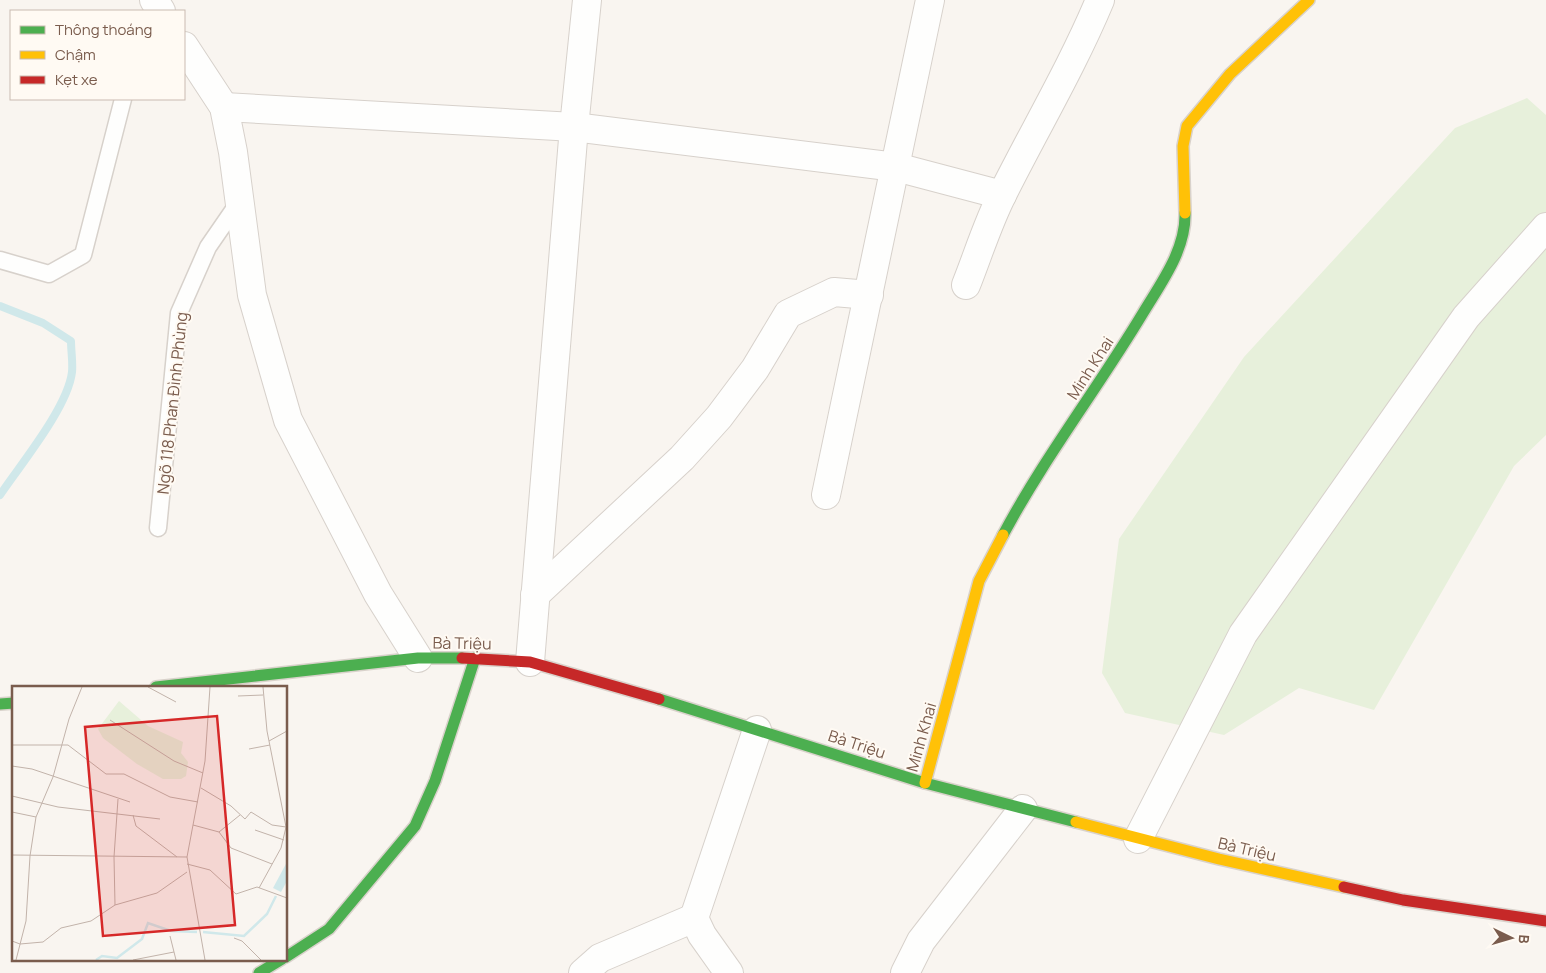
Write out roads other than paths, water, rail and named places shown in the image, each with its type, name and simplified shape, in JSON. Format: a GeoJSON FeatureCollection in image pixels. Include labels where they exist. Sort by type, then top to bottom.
{"type":"FeatureCollection","features":[{"type":"Feature","properties":{"kind":"main road","name":"Minh Khai"},"geometry":{"type":"LineString","coordinates":[[925,783],[980,581],[1022,499],[1111,367],[1176,257],[1185,219],[1183,146],[1187,126],[1230,74],[1309,0]]}},
{"type":"Feature","properties":{"kind":"main road","name":"Bà Triệu"},"geometry":{"type":"LineString","coordinates":[[165,686],[418,658],[475,658],[530,662],[624,688],[925,783],[1023,810],[1219,859],[1403,900],[1546,920]]}},
{"type":"Feature","properties":{"kind":"main road"},"geometry":{"type":"LineString","coordinates":[[288,956],[329,929],[415,826],[435,781],[475,658]]}},
{"type":"Feature","properties":{"kind":"main road"},"geometry":{"type":"LineString","coordinates":[[259,973],[280,960]]}},
{"type":"Feature","properties":{"kind":"street"},"geometry":{"type":"LineString","coordinates":[[530,662],[574,127],[588,0]]}},
{"type":"Feature","properties":{"kind":"street"},"geometry":{"type":"LineString","coordinates":[[826,495],[930,0]]}},
{"type":"Feature","properties":{"kind":"street"},"geometry":{"type":"LineString","coordinates":[[966,285],[1002,195],[1067,72],[1100,0]]}},
{"type":"Feature","properties":{"kind":"street"},"geometry":{"type":"LineString","coordinates":[[185,48],[224,106],[240,202],[252,295],[288,420],[378,594],[418,658]]}},
{"type":"Feature","properties":{"kind":"street"},"geometry":{"type":"LineString","coordinates":[[224,106],[574,127],[896,167],[1002,195]]}},
{"type":"Feature","properties":{"kind":"street"},"geometry":{"type":"LineString","coordinates":[[1138,839],[1243,634],[1466,317],[1546,227]]}},
{"type":"Feature","properties":{"kind":"street"},"geometry":{"type":"LineString","coordinates":[[536,595],[682,458],[719,417],[754,369],[788,314],[834,292],[869,295]]}},
{"type":"Feature","properties":{"kind":"street"},"geometry":{"type":"LineString","coordinates":[[729,973],[702,935],[694,918],[757,730]]}},
{"type":"Feature","properties":{"kind":"street"},"geometry":{"type":"LineString","coordinates":[[905,973],[921,941],[1023,810]]}},
{"type":"Feature","properties":{"kind":"street"},"geometry":{"type":"LineString","coordinates":[[583,973],[600,958],[694,918]]}},
{"type":"Feature","properties":{"kind":"lane"},"geometry":{"type":"LineString","coordinates":[[0,260],[49,274],[83,255],[123,100]]}},
{"type":"Feature","properties":{"kind":"lane","name":"Ngõ 118 Phan Đình Phùng"},"geometry":{"type":"LineString","coordinates":[[158,528],[179,313],[208,248],[240,202]]}},
{"type":"Feature","properties":{"kind":"waterway"},"geometry":{"type":"LineString","coordinates":[[0,306],[43,323],[71,341],[72,364],[69,386],[62,402],[31,452],[0,495]]}}]}
